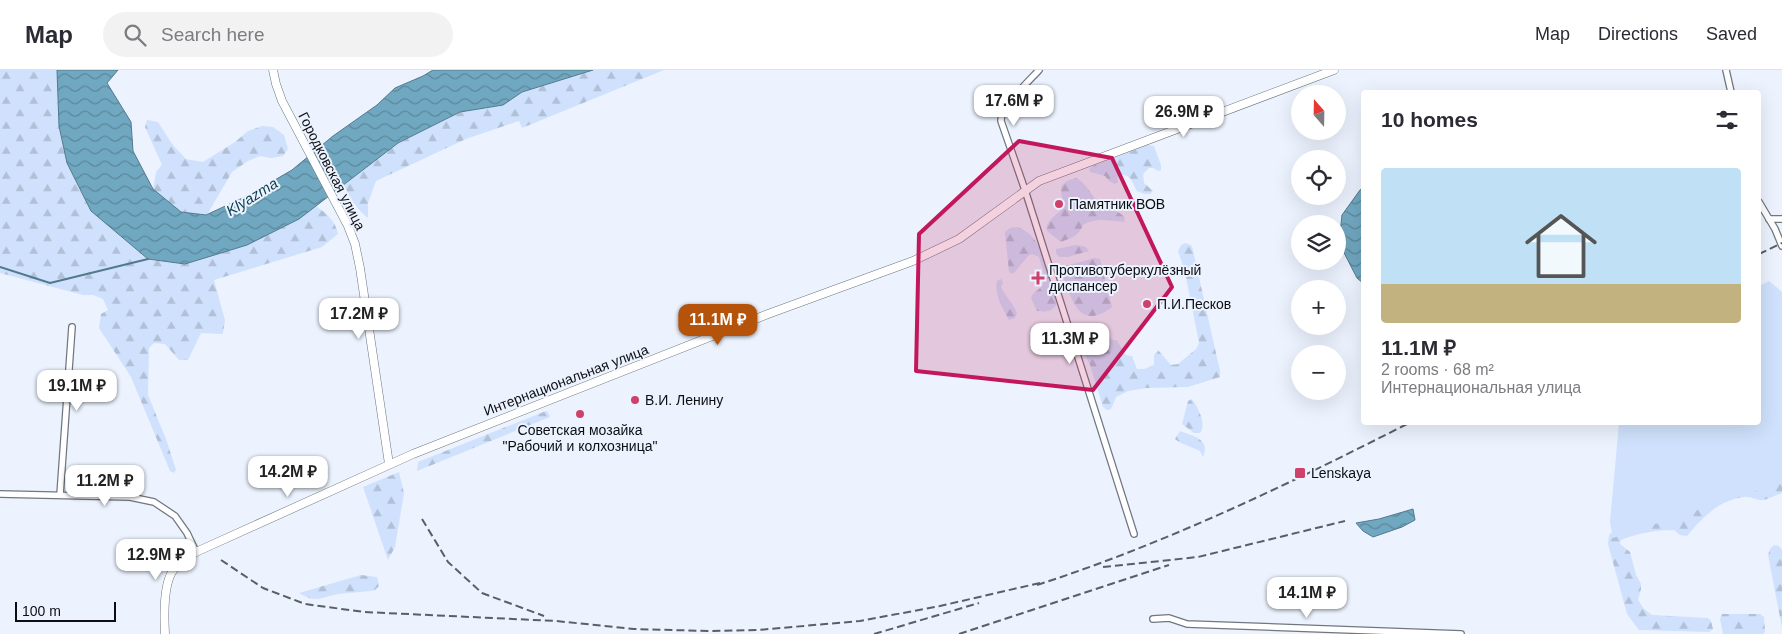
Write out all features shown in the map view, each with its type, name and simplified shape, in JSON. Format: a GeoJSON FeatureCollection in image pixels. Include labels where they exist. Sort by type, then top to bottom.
{"type":"FeatureCollection","features":[{"type":"Feature","properties":{"kind":"street","name":"Городковская улица"},"geometry":{"type":"LineString","coordinates":[[273,70],[276,84],[288,112],[341,212],[352,235],[358,254],[389,464]]}},
{"type":"Feature","properties":{"kind":"street"},"geometry":{"type":"LineString","coordinates":[[1039,70],[1024,86],[1000,118],[1026,190],[1134,534]]}},
{"type":"Feature","properties":{"kind":"street","name":"Интернациональная улица"},"geometry":{"type":"LineString","coordinates":[[164,634],[164,607],[172,572],[180,562],[196,552],[389,464],[750,322],[914,261],[959,239],[1039,181],[1334,70]]}},
{"type":"Feature","properties":{"kind":"street"},"geometry":{"type":"LineString","coordinates":[[1726,70],[1731,90]]}},
{"type":"Feature","properties":{"kind":"street"},"geometry":{"type":"LineString","coordinates":[[1761,205],[1782,246]]}},
{"type":"Feature","properties":{"kind":"street"},"geometry":{"type":"LineString","coordinates":[[1769,219],[1782,219]]}},
{"type":"Feature","properties":{"kind":"street"},"geometry":{"type":"LineString","coordinates":[[60,495],[72,327]]}},
{"type":"Feature","properties":{"kind":"street"},"geometry":{"type":"LineString","coordinates":[[0,494],[130,497],[154,502],[175,516],[187,533],[196,552]]}},
{"type":"Feature","properties":{"kind":"street"},"geometry":{"type":"LineString","coordinates":[[1153,619],[1169,618],[1187,624],[1461,634]]}},
{"type":"Feature","properties":{"kind":"highlighted area"},"geometry":{"type":"Polygon","coordinates":[[[1019,141],[1112,158],[1172,287],[1093,390],[916,371],[919,234],[1019,141]]]}},
{"type":"Feature","properties":{"kind":"green space"},"geometry":{"type":"Polygon","coordinates":[[[0,70],[57,70],[59,126],[185,264],[270,234],[301,217],[316,206],[335,225],[338,234],[322,247],[214,280],[225,320],[223,333],[201,333],[188,360],[179,360],[165,344],[154,343],[149,348],[148,395],[166,439],[176,470],[174,473],[170,471],[131,377],[99,328],[101,314],[108,310],[103,299],[0,273],[0,70]]]}},
{"type":"Feature","properties":{"kind":"green space"},"geometry":{"type":"Polygon","coordinates":[[[593,70],[664,70],[522,128],[519,121],[466,139],[376,181],[368,203],[368,218],[357,207],[344,185],[398,143],[460,112],[502,105],[522,92],[593,70]]]}},
{"type":"Feature","properties":{"kind":"green space"},"geometry":{"type":"Polygon","coordinates":[[[147,120],[158,122],[172,144],[186,159],[203,162],[235,142],[248,131],[262,126],[273,127],[284,135],[288,149],[283,156],[271,158],[260,156],[248,161],[232,172],[207,215],[181,212],[153,190],[156,172],[162,165],[145,127],[147,120]]]}},
{"type":"Feature","properties":{"kind":"green space"},"geometry":{"type":"Polygon","coordinates":[[[1148,145],[1154,146],[1161,165],[1161,170],[1149,168],[1143,174],[1144,183],[1153,191],[1150,194],[1137,191],[1128,176],[1121,175],[1117,177],[1118,182],[1115,184],[1105,176],[1090,172],[1089,169],[1093,166],[1148,145]]]}},
{"type":"Feature","properties":{"kind":"green space"},"geometry":{"type":"Polygon","coordinates":[[[1076,178],[1083,183],[1101,204],[1120,213],[1125,218],[1124,222],[1093,221],[1083,225],[1074,236],[1061,242],[1047,231],[1047,227],[1050,220],[1064,206],[1061,188],[1065,182],[1076,178]]]}},
{"type":"Feature","properties":{"kind":"green space"},"geometry":{"type":"Polygon","coordinates":[[[1017,227],[1034,239],[1045,260],[1057,304],[1051,310],[1037,311],[1031,298],[1044,282],[1044,274],[1039,257],[1032,254],[1028,256],[1013,274],[1009,272],[1005,232],[1010,228],[1017,227]]]}},
{"type":"Feature","properties":{"kind":"green space"},"geometry":{"type":"Polygon","coordinates":[[[1186,243],[1192,246],[1220,377],[1188,387],[1146,388],[1128,391],[1116,397],[1111,409],[1107,410],[1103,407],[1090,365],[1083,350],[1081,335],[1086,332],[1117,341],[1126,355],[1132,356],[1137,369],[1144,369],[1154,365],[1154,355],[1158,350],[1171,365],[1178,364],[1196,349],[1199,343],[1185,272],[1178,251],[1181,245],[1186,243]]]}},
{"type":"Feature","properties":{"kind":"green space"},"geometry":{"type":"Polygon","coordinates":[[[1076,245],[1086,247],[1089,251],[1068,257],[1059,257],[1056,253],[1056,249],[1076,245]]]}},
{"type":"Feature","properties":{"kind":"green space"},"geometry":{"type":"Polygon","coordinates":[[[1095,258],[1100,259],[1112,307],[1101,314],[1092,316],[1078,310],[1069,294],[1062,274],[1065,266],[1095,258]]]}},
{"type":"Feature","properties":{"kind":"green space"},"geometry":{"type":"Polygon","coordinates":[[[1001,279],[1003,283],[1001,287],[1017,313],[1015,318],[1009,320],[1000,301],[996,286],[997,281],[1001,279]]]}},
{"type":"Feature","properties":{"kind":"green space"},"geometry":{"type":"Polygon","coordinates":[[[1769,281],[1782,292],[1782,482],[1613,538],[1610,522],[1619,425],[1761,425],[1761,285],[1769,281]]]}},
{"type":"Feature","properties":{"kind":"green space"},"geometry":{"type":"Polygon","coordinates":[[[1192,399],[1199,411],[1203,425],[1200,433],[1194,433],[1182,424],[1188,401],[1192,399]]]}},
{"type":"Feature","properties":{"kind":"green space"},"geometry":{"type":"Polygon","coordinates":[[[546,411],[550,417],[417,471],[418,462],[546,411]]]}},
{"type":"Feature","properties":{"kind":"green space"},"geometry":{"type":"Polygon","coordinates":[[[1180,431],[1203,442],[1205,451],[1203,457],[1200,451],[1175,439],[1180,431]]]}},
{"type":"Feature","properties":{"kind":"green space"},"geometry":{"type":"Polygon","coordinates":[[[1782,470],[1782,493],[1763,500],[1744,497],[1727,502],[1705,516],[1687,536],[1680,535],[1674,530],[1667,530],[1640,534],[1621,540],[1620,544],[1630,552],[1636,575],[1641,584],[1638,600],[1644,609],[1652,615],[1708,618],[1713,629],[1709,632],[1639,630],[1627,614],[1608,544],[1609,535],[1616,528],[1782,470]]]}},
{"type":"Feature","properties":{"kind":"green space"},"geometry":{"type":"Polygon","coordinates":[[[399,472],[404,493],[395,547],[388,560],[363,487],[399,472]]]}},
{"type":"Feature","properties":{"kind":"green space"},"geometry":{"type":"Polygon","coordinates":[[[1774,545],[1779,546],[1782,550],[1782,628],[1768,555],[1774,545]]]}},
{"type":"Feature","properties":{"kind":"green space"},"geometry":{"type":"Polygon","coordinates":[[[361,575],[377,577],[379,586],[375,590],[338,594],[319,599],[310,598],[299,593],[361,575]]]}},
{"type":"Feature","properties":{"kind":"green space"},"geometry":{"type":"Polygon","coordinates":[[[1722,614],[1760,614],[1764,617],[1765,632],[1763,634],[1723,634],[1720,619],[1722,614]]]}},
{"type":"Feature","properties":{"kind":"water","name":"Klyazma"},"geometry":{"type":"Polygon","coordinates":[[[57,70],[118,70],[107,83],[131,122],[133,151],[153,189],[181,212],[206,215],[249,195],[292,170],[333,136],[377,105],[395,88],[433,70],[593,70],[522,92],[503,105],[460,112],[398,143],[299,219],[247,245],[185,264],[148,259],[91,211],[67,163],[59,126],[57,70]]]}},
{"type":"Feature","properties":{"kind":"water"},"geometry":{"type":"Polygon","coordinates":[[[1361,189],[1361,281],[1357,278],[1346,257],[1346,215],[1342,215],[1361,189]]]}},
{"type":"Feature","properties":{"kind":"water"},"geometry":{"type":"Polygon","coordinates":[[[1413,509],[1415,520],[1402,527],[1373,537],[1363,531],[1356,523],[1379,519],[1413,509]]]}},
{"type":"Feature","properties":{"kind":"waterway"},"geometry":{"type":"LineString","coordinates":[[0,267],[50,283],[148,259]]}},
{"type":"Feature","properties":{"kind":"railway"},"geometry":{"type":"LineString","coordinates":[[1761,253],[1782,243]]}},
{"type":"Feature","properties":{"kind":"railway"},"geometry":{"type":"LineString","coordinates":[[1037,585],[1133,551],[1227,511],[1405,425]]}},
{"type":"Feature","properties":{"kind":"railway"},"geometry":{"type":"LineString","coordinates":[[422,519],[448,562],[482,593],[544,616]]}},
{"type":"Feature","properties":{"kind":"railway"},"geometry":{"type":"LineString","coordinates":[[1103,567],[1198,557],[1345,521]]}},
{"type":"Feature","properties":{"kind":"railway"},"geometry":{"type":"LineString","coordinates":[[221,560],[263,588],[305,604],[364,612],[556,621],[634,629],[708,631],[758,630],[860,621],[940,606],[1044,582]]}},
{"type":"Feature","properties":{"kind":"railway"},"geometry":{"type":"LineString","coordinates":[[959,634],[1169,565]]}},
{"type":"Feature","properties":{"kind":"railway"},"geometry":{"type":"LineString","coordinates":[[874,634],[979,603]]}},
{"type":"Feature","properties":{"kind":"place","name":"Памятник ВОВ"},"geometry":{"type":"Point","coordinates":[1059,204]}},
{"type":"Feature","properties":{"kind":"place","name":"Противотуберкулёзный диспансер"},"geometry":{"type":"Point","coordinates":[1038,278]}},
{"type":"Feature","properties":{"kind":"place","name":"П.И.Песков"},"geometry":{"type":"Point","coordinates":[1147,304]}},
{"type":"Feature","properties":{"kind":"place","name":"В.И. Ленину"},"geometry":{"type":"Point","coordinates":[635,400]}},
{"type":"Feature","properties":{"kind":"place","name":"Советская мозайка \"Рабочий и колхозница\""},"geometry":{"type":"Point","coordinates":[580,414]}},
{"type":"Feature","properties":{"kind":"place","name":"Lenskaya"},"geometry":{"type":"Point","coordinates":[1300,473]}}]}
